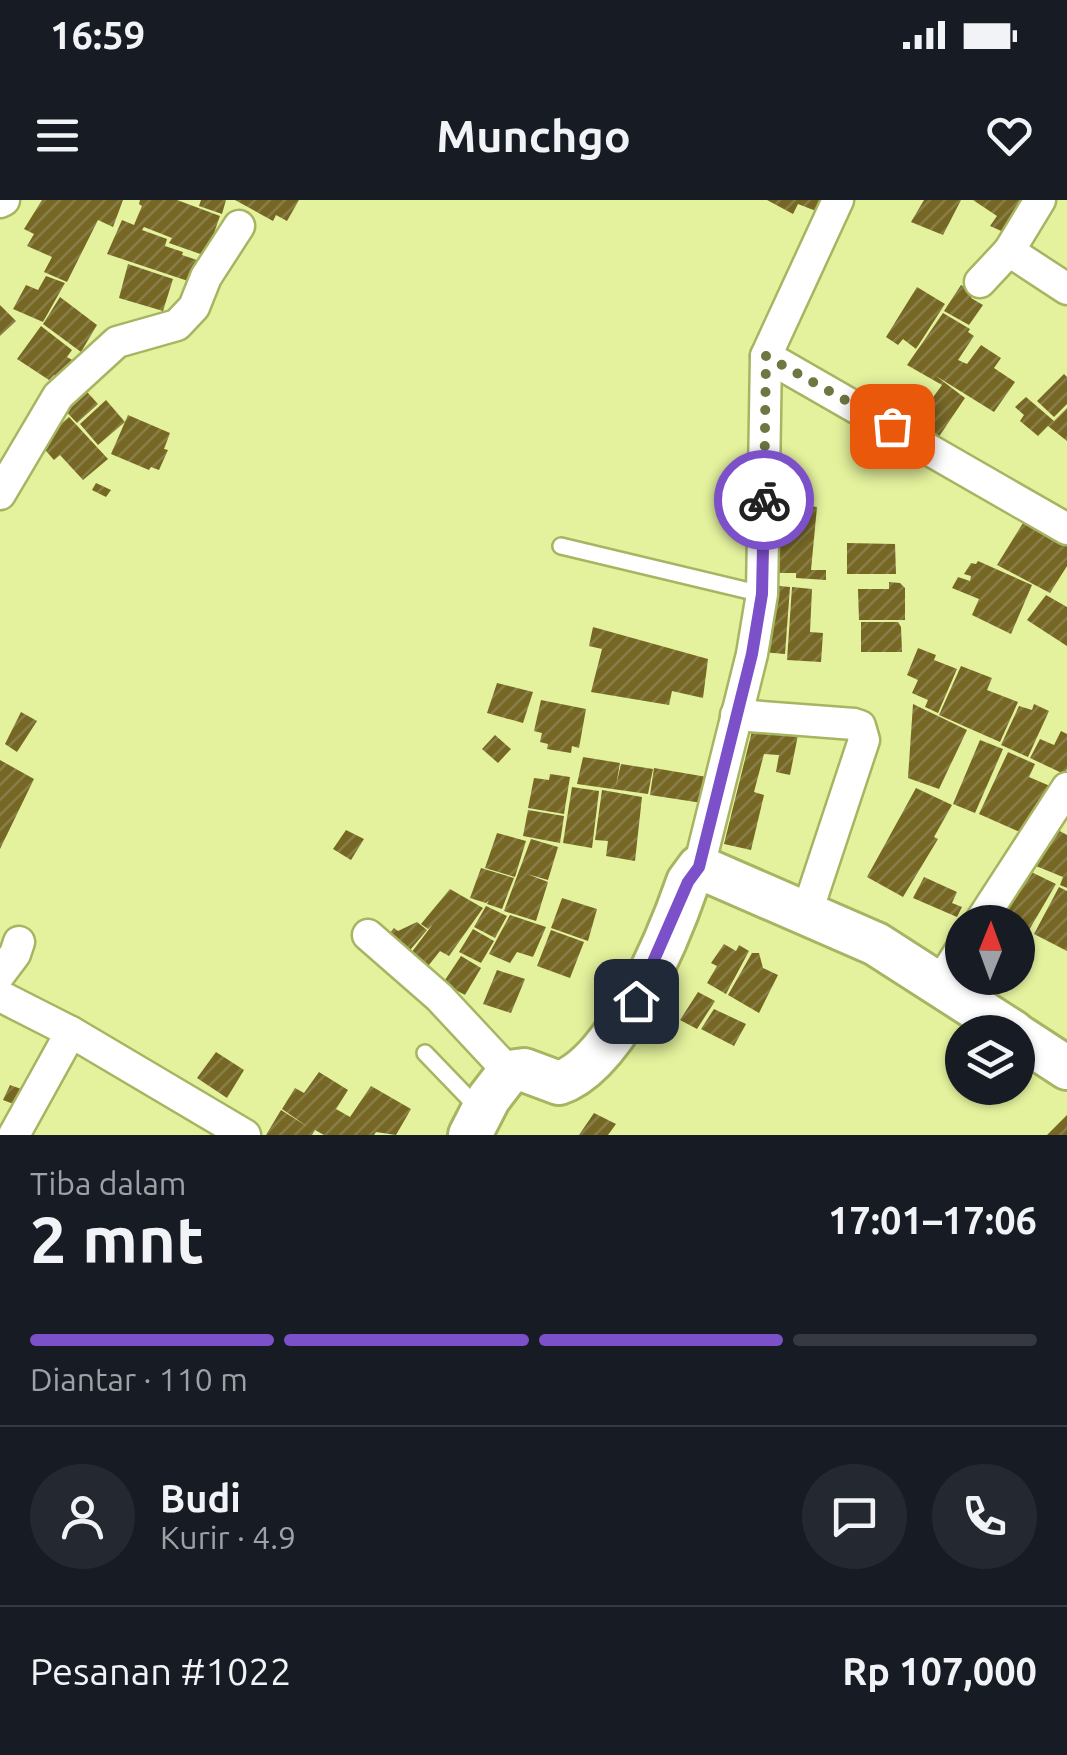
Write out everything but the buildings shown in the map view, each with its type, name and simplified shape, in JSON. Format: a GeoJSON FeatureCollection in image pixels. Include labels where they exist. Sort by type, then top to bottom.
{"type":"FeatureCollection","features":[{"type":"Feature","properties":{"kind":"street"},"geometry":{"type":"LineString","coordinates":[[475,1123],[509,1072],[524,1070],[559,1082],[589,1065],[636,1001],[688,882],[699,867],[752,654],[762,594],[766,356],[838,200]]}},
{"type":"Feature","properties":{"kind":"street"},"geometry":{"type":"LineString","coordinates":[[980,282],[1009,250],[1040,200]]}},
{"type":"Feature","properties":{"kind":"street"},"geometry":{"type":"LineString","coordinates":[[0,494],[58,396],[118,342],[177,325],[194,306],[206,277],[240,226]]}},
{"type":"Feature","properties":{"kind":"street"},"geometry":{"type":"LineString","coordinates":[[1009,250],[1067,288]]}},
{"type":"Feature","properties":{"kind":"street"},"geometry":{"type":"LineString","coordinates":[[766,356],[1067,528]]}},
{"type":"Feature","properties":{"kind":"street"},"geometry":{"type":"LineString","coordinates":[[736,714],[854,724],[863,732],[864,740],[806,912]]}},
{"type":"Feature","properties":{"kind":"street"},"geometry":{"type":"LineString","coordinates":[[991,905],[1067,788]]}},
{"type":"Feature","properties":{"kind":"street"},"geometry":{"type":"LineString","coordinates":[[699,867],[876,944],[986,1015]]}},
{"type":"Feature","properties":{"kind":"street"},"geometry":{"type":"LineString","coordinates":[[368,935],[439,997],[509,1072]]}},
{"type":"Feature","properties":{"kind":"street"},"geometry":{"type":"LineString","coordinates":[[0,974],[19,942]]}},
{"type":"Feature","properties":{"kind":"street"},"geometry":{"type":"LineString","coordinates":[[938,984],[945,974]]}},
{"type":"Feature","properties":{"kind":"street"},"geometry":{"type":"LineString","coordinates":[[0,996],[71,1032],[245,1135]]}},
{"type":"Feature","properties":{"kind":"street"},"geometry":{"type":"LineString","coordinates":[[14,1135],[71,1032]]}},
{"type":"Feature","properties":{"kind":"street"},"geometry":{"type":"LineString","coordinates":[[1035,1046],[1065,1064]]}},
{"type":"Feature","properties":{"kind":"lane"},"geometry":{"type":"LineString","coordinates":[[561,546],[762,594]]}},
{"type":"Feature","properties":{"kind":"lane"},"geometry":{"type":"LineString","coordinates":[[424,1054],[475,1123]]}},
{"type":"Feature","properties":{"kind":"way so far"},"geometry":{"type":"LineString","coordinates":[[764,500],[766,356],[892,426]]}},
{"type":"Feature","properties":{"kind":"route"},"geometry":{"type":"LineString","coordinates":[[636,1001],[688,882],[699,867],[752,654],[762,594],[764,500]]}}]}
